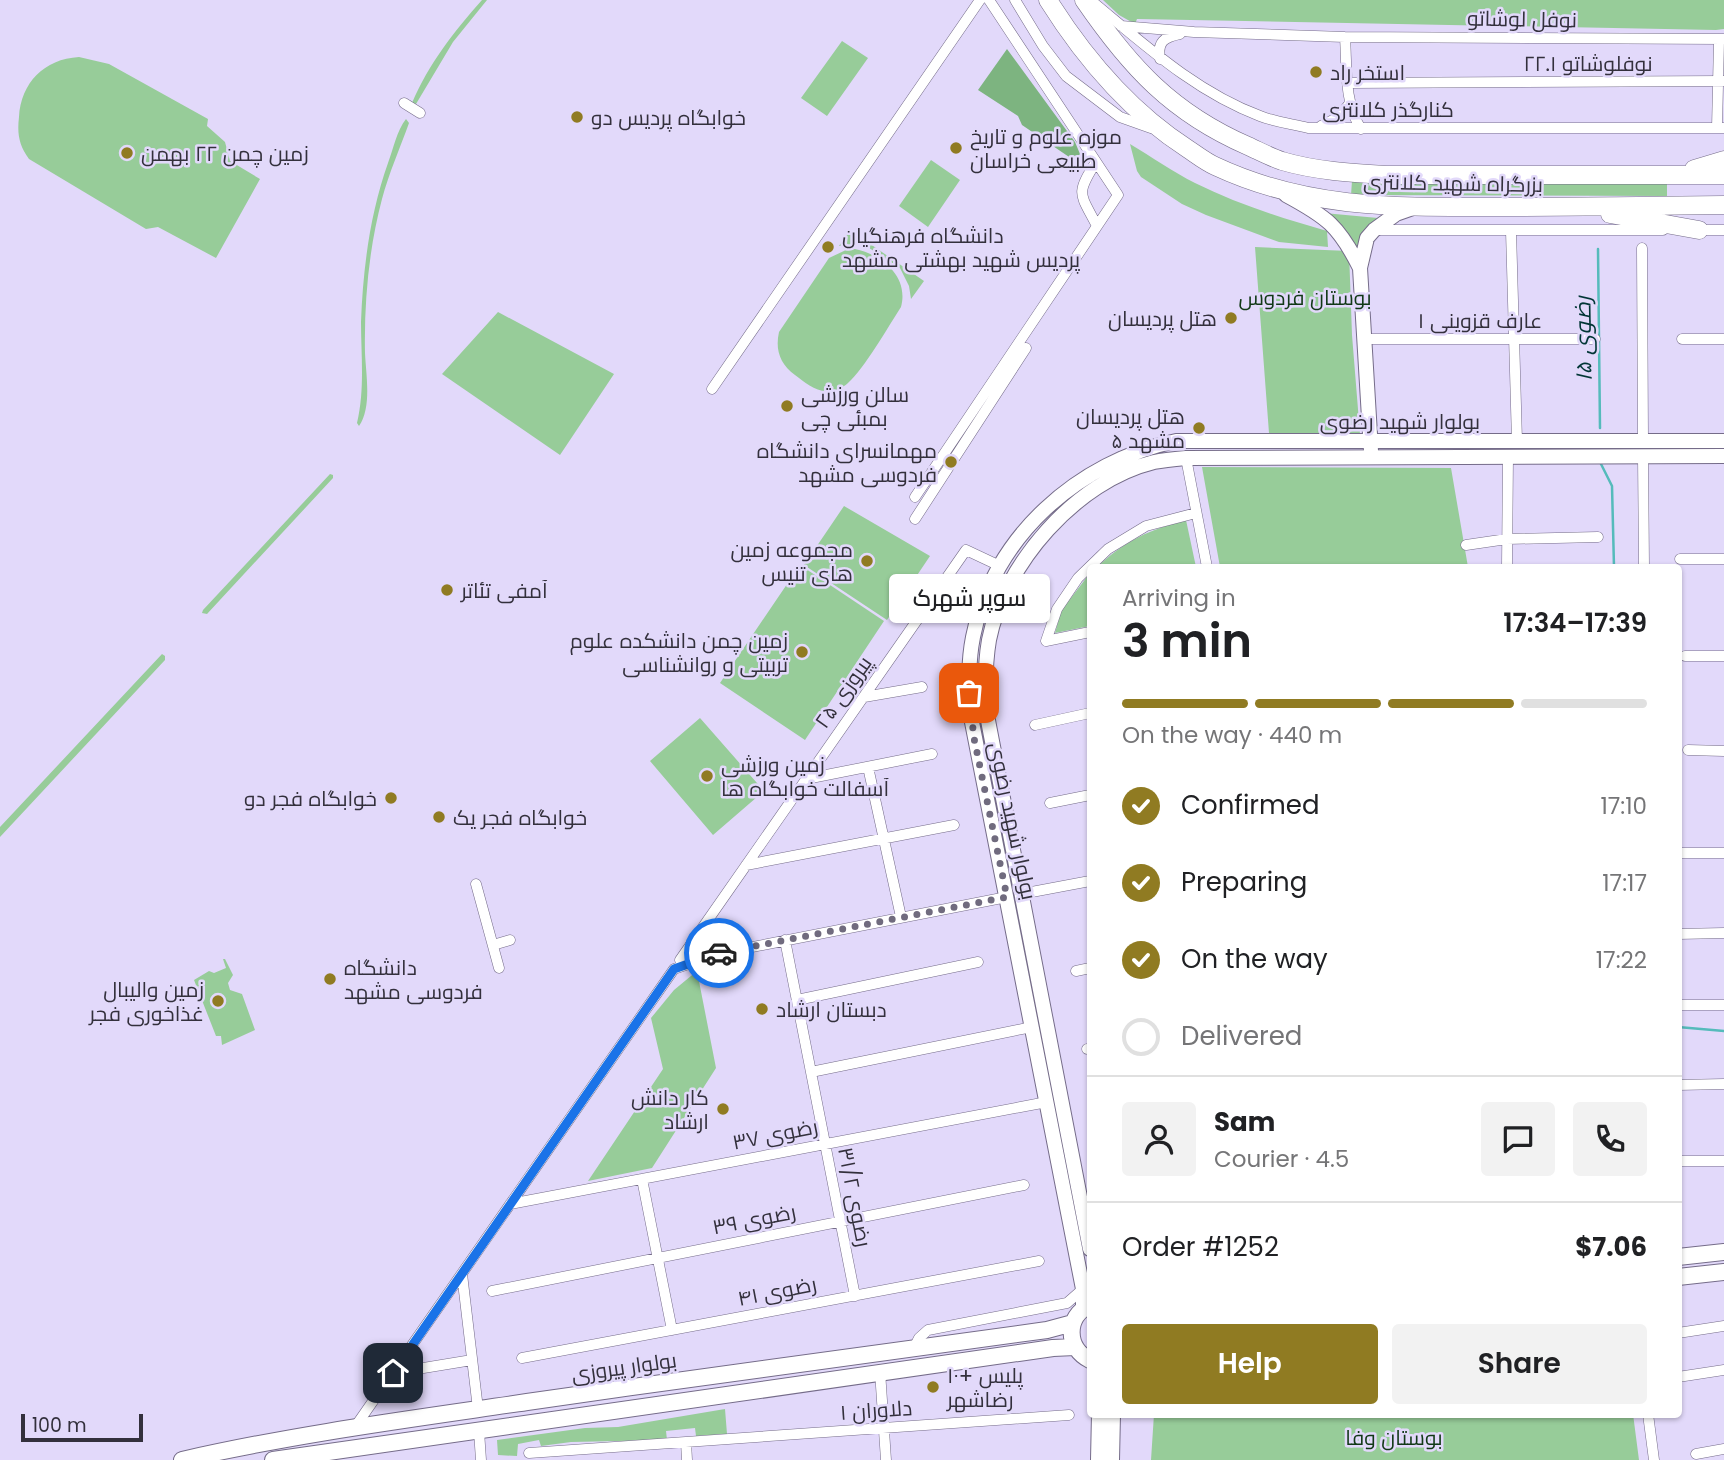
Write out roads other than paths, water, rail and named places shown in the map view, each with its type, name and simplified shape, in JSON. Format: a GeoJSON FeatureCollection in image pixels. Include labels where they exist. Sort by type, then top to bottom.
{"type":"FeatureCollection","features":[{"type":"Feature","properties":{"kind":"highway","name":"بزرگراه شهید کلانتری"},"geometry":{"type":"LineString","coordinates":[[1048,0],[1093,65],[1132,106],[1161,131],[1214,166],[1265,184],[1312,198],[1357,205],[1413,208],[1724,205]]}},
{"type":"Feature","properties":{"kind":"highway","name":"بزرگراه شهید کلانتری"},"geometry":{"type":"LineString","coordinates":[[1084,0],[1113,42],[1143,76],[1182,111],[1227,137],[1282,161],[1336,172],[1446,177],[1724,175]]}},
{"type":"Feature","properties":{"kind":"highway"},"geometry":{"type":"LineString","coordinates":[[1675,174],[1724,160]]}},
{"type":"Feature","properties":{"kind":"highway"},"geometry":{"type":"LineString","coordinates":[[1565,207],[1699,230]]}},
{"type":"Feature","properties":{"kind":"main road"},"geometry":{"type":"LineString","coordinates":[[1682,1257],[1724,1252]]}},
{"type":"Feature","properties":{"kind":"main road"},"geometry":{"type":"LineString","coordinates":[[1682,1277],[1724,1272]]}},
{"type":"Feature","properties":{"kind":"main road"},"geometry":{"type":"LineString","coordinates":[[1087,1307],[1073,1323],[1071,1334],[1075,1347],[1087,1358]]}},
{"type":"Feature","properties":{"kind":"main road","name":"بولوار پیروزی"},"geometry":{"type":"LineString","coordinates":[[182,1460],[355,1427],[1047,1330],[1073,1323]]}},
{"type":"Feature","properties":{"kind":"main road","name":"بولوار پیروزی"},"geometry":{"type":"LineString","coordinates":[[273,1460],[880,1371],[1075,1347]]}},
{"type":"Feature","properties":{"kind":"main road"},"geometry":{"type":"LineString","coordinates":[[478,1409],[479,1431]]}},
{"type":"Feature","properties":{"kind":"street"},"geometry":{"type":"LineString","coordinates":[[712,389],[980,0]]}},
{"type":"Feature","properties":{"kind":"street"},"geometry":{"type":"LineString","coordinates":[[915,497],[1118,195],[989,0]]}},
{"type":"Feature","properties":{"kind":"street"},"geometry":{"type":"LineString","coordinates":[[1015,0],[1066,76],[1119,117],[1161,131]]}},
{"type":"Feature","properties":{"kind":"street","name":"کنارگذر کلانتری"},"geometry":{"type":"LineString","coordinates":[[1090,0],[1160,59],[1228,102],[1262,117],[1308,128],[1720,128]]}},
{"type":"Feature","properties":{"kind":"street","name":"نوفل لوشاتو"},"geometry":{"type":"LineString","coordinates":[[1121,26],[1194,32],[1345,37],[1721,40]]}},
{"type":"Feature","properties":{"kind":"street","name":"نوفل لوشاتو"},"geometry":{"type":"LineString","coordinates":[[1160,59],[1158,51],[1166,36],[1194,32]]}},
{"type":"Feature","properties":{"kind":"street"},"geometry":{"type":"LineString","coordinates":[[1345,37],[1350,103],[1354,119],[1361,129]]}},
{"type":"Feature","properties":{"kind":"street"},"geometry":{"type":"LineString","coordinates":[[1720,128],[1721,40]]}},
{"type":"Feature","properties":{"kind":"street","name":"نوفلوشاتو ۲۲.۱"},"geometry":{"type":"LineString","coordinates":[[1348,83],[1721,81]]}},
{"type":"Feature","properties":{"kind":"street"},"geometry":{"type":"LineString","coordinates":[[404,103],[420,113]]}},
{"type":"Feature","properties":{"kind":"street"},"geometry":{"type":"LineString","coordinates":[[1308,128],[1325,126],[1339,117],[1350,103]]}},
{"type":"Feature","properties":{"kind":"street"},"geometry":{"type":"LineString","coordinates":[[1096,162],[1082,184],[1081,194],[1097,226]]}},
{"type":"Feature","properties":{"kind":"street"},"geometry":{"type":"LineString","coordinates":[[1265,184],[1319,212],[1337,229],[1360,268]]}},
{"type":"Feature","properties":{"kind":"street"},"geometry":{"type":"LineString","coordinates":[[1371,449],[1360,268],[1367,238],[1374,230],[1396,214],[1413,208]]}},
{"type":"Feature","properties":{"kind":"street"},"geometry":{"type":"LineString","coordinates":[[1374,230],[1724,230]]}},
{"type":"Feature","properties":{"kind":"street"},"geometry":{"type":"LineString","coordinates":[[1511,231],[1517,442]]}},
{"type":"Feature","properties":{"kind":"street"},"geometry":{"type":"LineString","coordinates":[[1642,248],[1644,564]]}},
{"type":"Feature","properties":{"kind":"street","name":"عارف قزوینی ۱"},"geometry":{"type":"LineString","coordinates":[[1364,339],[1595,339]]}},
{"type":"Feature","properties":{"kind":"street"},"geometry":{"type":"LineString","coordinates":[[1682,339],[1724,339]]}},
{"type":"Feature","properties":{"kind":"street"},"geometry":{"type":"LineString","coordinates":[[915,519],[1026,348]]}},
{"type":"Feature","properties":{"kind":"street","name":"بولوار شهید رضوی"},"geometry":{"type":"LineString","coordinates":[[1087,1235],[1014,895],[974,738],[970,712],[968,674],[973,635],[984,600],[1000,566],[1028,527],[1061,495],[1090,474],[1148,447],[1187,440],[1508,456],[1643,449],[1724,441]]}},
{"type":"Feature","properties":{"kind":"street","name":"بولوار شهید رضوی"},"geometry":{"type":"LineString","coordinates":[[1087,1307],[1032,1027],[986,710],[985,674],[988,651],[1000,606],[1014,574],[1040,538],[1072,507],[1099,487],[1153,463],[1186,458],[1517,442],[1724,456]]}},
{"type":"Feature","properties":{"kind":"street"},"geometry":{"type":"LineString","coordinates":[[1507,564],[1508,456]]}},
{"type":"Feature","properties":{"kind":"street"},"geometry":{"type":"LineString","coordinates":[[1186,458],[1206,564]]}},
{"type":"Feature","properties":{"kind":"street"},"geometry":{"type":"LineString","coordinates":[[1092,564],[1108,549],[1146,526],[1196,513]]}},
{"type":"Feature","properties":{"kind":"street"},"geometry":{"type":"LineString","coordinates":[[1466,545],[1507,539],[1598,537]]}},
{"type":"Feature","properties":{"kind":"street","name":"پیروزی ۲۵"},"geometry":{"type":"LineString","coordinates":[[680,960],[966,550],[1000,566]]}},
{"type":"Feature","properties":{"kind":"street"},"geometry":{"type":"LineString","coordinates":[[1680,559],[1724,559]]}},
{"type":"Feature","properties":{"kind":"street"},"geometry":{"type":"LineString","coordinates":[[1087,569],[1056,609],[1046,641],[1087,633]]}},
{"type":"Feature","properties":{"kind":"street"},"geometry":{"type":"LineString","coordinates":[[1685,656],[1724,656]]}},
{"type":"Feature","properties":{"kind":"street"},"geometry":{"type":"LineString","coordinates":[[864,697],[922,687]]}},
{"type":"Feature","properties":{"kind":"street"},"geometry":{"type":"LineString","coordinates":[[1035,724],[1087,714]]}},
{"type":"Feature","properties":{"kind":"street"},"geometry":{"type":"LineString","coordinates":[[1688,750],[1724,751]]}},
{"type":"Feature","properties":{"kind":"street"},"geometry":{"type":"LineString","coordinates":[[806,779],[932,754]]}},
{"type":"Feature","properties":{"kind":"street"},"geometry":{"type":"LineString","coordinates":[[868,767],[901,917]]}},
{"type":"Feature","properties":{"kind":"street"},"geometry":{"type":"LineString","coordinates":[[1050,803],[1087,795]]}},
{"type":"Feature","properties":{"kind":"street"},"geometry":{"type":"LineString","coordinates":[[746,865],[954,825]]}},
{"type":"Feature","properties":{"kind":"street"},"geometry":{"type":"LineString","coordinates":[[1682,853],[1724,853]]}},
{"type":"Feature","properties":{"kind":"street"},"geometry":{"type":"LineString","coordinates":[[355,1427],[674,969],[717,954],[1087,882]]}},
{"type":"Feature","properties":{"kind":"street"},"geometry":{"type":"LineString","coordinates":[[476,884],[499,968]]}},
{"type":"Feature","properties":{"kind":"street"},"geometry":{"type":"LineString","coordinates":[[1682,934],[1724,933]]}},
{"type":"Feature","properties":{"kind":"street"},"geometry":{"type":"LineString","coordinates":[[493,945],[510,940]]}},
{"type":"Feature","properties":{"kind":"street","name":"رضوی ۳۱/۲"},"geometry":{"type":"LineString","coordinates":[[785,940],[855,1296]]}},
{"type":"Feature","properties":{"kind":"street"},"geometry":{"type":"LineString","coordinates":[[797,1000],[978,962]]}},
{"type":"Feature","properties":{"kind":"street"},"geometry":{"type":"LineString","coordinates":[[1076,971],[1087,969]]}},
{"type":"Feature","properties":{"kind":"street"},"geometry":{"type":"LineString","coordinates":[[1682,1005],[1724,1005]]}},
{"type":"Feature","properties":{"kind":"street"},"geometry":{"type":"LineString","coordinates":[[811,1072],[1032,1027]]}},
{"type":"Feature","properties":{"kind":"street"},"geometry":{"type":"LineString","coordinates":[[1682,1085],[1724,1084]]}},
{"type":"Feature","properties":{"kind":"street","name":"رضوی ۳۷"},"geometry":{"type":"LineString","coordinates":[[510,1204],[1046,1102]]}},
{"type":"Feature","properties":{"kind":"street"},"geometry":{"type":"LineString","coordinates":[[1682,1161],[1724,1161]]}},
{"type":"Feature","properties":{"kind":"street"},"geometry":{"type":"LineString","coordinates":[[642,1179],[672,1330]]}},
{"type":"Feature","properties":{"kind":"street","name":"رضوی ۳۹"},"geometry":{"type":"LineString","coordinates":[[492,1291],[1024,1185]]}},
{"type":"Feature","properties":{"kind":"street","name":"رضوی ۴۱"},"geometry":{"type":"LineString","coordinates":[[522,1358],[1039,1261]]}},
{"type":"Feature","properties":{"kind":"street"},"geometry":{"type":"LineString","coordinates":[[461,1274],[478,1409]]}},
{"type":"Feature","properties":{"kind":"street"},"geometry":{"type":"LineString","coordinates":[[914,1348],[919,1338],[928,1330],[1067,1303],[1083,1289]]}},
{"type":"Feature","properties":{"kind":"street"},"geometry":{"type":"LineString","coordinates":[[1682,1332],[1724,1326]]}},
{"type":"Feature","properties":{"kind":"street"},"geometry":{"type":"LineString","coordinates":[[393,1373],[472,1360]]}},
{"type":"Feature","properties":{"kind":"street"},"geometry":{"type":"LineString","coordinates":[[1682,1376],[1724,1370]]}},
{"type":"Feature","properties":{"kind":"street"},"geometry":{"type":"LineString","coordinates":[[880,1371],[886,1460]]}},
{"type":"Feature","properties":{"kind":"street","name":"دلاوران ۱"},"geometry":{"type":"LineString","coordinates":[[529,1453],[1069,1415]]}},
{"type":"Feature","properties":{"kind":"street"},"geometry":{"type":"LineString","coordinates":[[1098,1418],[1098,1460]]}},
{"type":"Feature","properties":{"kind":"street"},"geometry":{"type":"LineString","coordinates":[[1112,1460],[1113,1418]]}},
{"type":"Feature","properties":{"kind":"street"},"geometry":{"type":"LineString","coordinates":[[1649,1418],[1654,1460]]}},
{"type":"Feature","properties":{"kind":"street"},"geometry":{"type":"LineString","coordinates":[[479,1431],[481,1460]]}},
{"type":"Feature","properties":{"kind":"street"},"geometry":{"type":"LineString","coordinates":[[686,1442],[687,1460]]}},
{"type":"Feature","properties":{"kind":"street"},"geometry":{"type":"LineString","coordinates":[[1696,1454],[1724,1449]]}},
{"type":"Feature","properties":{"kind":"waterway","name":"رضوی ۱۵"},"geometry":{"type":"LineString","coordinates":[[1598,249],[1600,428]]}},
{"type":"Feature","properties":{"kind":"waterway"},"geometry":{"type":"LineString","coordinates":[[1601,464],[1612,486],[1614,564]]}},
{"type":"Feature","properties":{"kind":"waterway"},"geometry":{"type":"LineString","coordinates":[[1682,1027],[1724,1031]]}},
{"type":"Feature","properties":{"kind":"place","name":"استخر راد"},"geometry":{"type":"Point","coordinates":[1316,72]}},
{"type":"Feature","properties":{"kind":"place","name":"خوابگاه پردیس دو"},"geometry":{"type":"Point","coordinates":[577,117]}},
{"type":"Feature","properties":{"kind":"place","name":"موزه علوم و تاریخ طبیعی خراسان"},"geometry":{"type":"Point","coordinates":[956,148]}},
{"type":"Feature","properties":{"kind":"place","name":"زمین چمن ۲۲ بهمن"},"geometry":{"type":"Point","coordinates":[127,153]}},
{"type":"Feature","properties":{"kind":"place","name":"دانشگاه فرهنگیان پردیس شهید بهشتی مشهد"},"geometry":{"type":"Point","coordinates":[828,247]}},
{"type":"Feature","properties":{"kind":"place","name":"هتل پردیسان"},"geometry":{"type":"Point","coordinates":[1231,318]}},
{"type":"Feature","properties":{"kind":"place","name":"سالن ورزشی بمبئی چی"},"geometry":{"type":"Point","coordinates":[787,406]}},
{"type":"Feature","properties":{"kind":"place","name":"هتل پردیسان ۵ مشهد"},"geometry":{"type":"Point","coordinates":[1199,428]}},
{"type":"Feature","properties":{"kind":"place","name":"مهمانسرای دانشگاه فردوسی مشهد"},"geometry":{"type":"Point","coordinates":[951,462]}},
{"type":"Feature","properties":{"kind":"place","name":"مجموعه زمین های تنیس"},"geometry":{"type":"Point","coordinates":[867,561]}},
{"type":"Feature","properties":{"kind":"place","name":"آمفی تئاتر"},"geometry":{"type":"Point","coordinates":[447,590]}},
{"type":"Feature","properties":{"kind":"place","name":"زمین چمن دانشکده علوم تربیتی و روانشناسی"},"geometry":{"type":"Point","coordinates":[802,652]}},
{"type":"Feature","properties":{"kind":"place","name":"سوپر شهرک"},"geometry":{"type":"Point","coordinates":[969,693]}},
{"type":"Feature","properties":{"kind":"place","name":"زمین ورزشی آسفالت خوابگاه ها"},"geometry":{"type":"Point","coordinates":[707,776]}},
{"type":"Feature","properties":{"kind":"place","name":"خوابگاه فجر دو"},"geometry":{"type":"Point","coordinates":[391,798]}},
{"type":"Feature","properties":{"kind":"place","name":"خوابگاه فجر یک"},"geometry":{"type":"Point","coordinates":[439,817]}},
{"type":"Feature","properties":{"kind":"place","name":"دانشگاه فردوسی مشهد"},"geometry":{"type":"Point","coordinates":[330,979]}},
{"type":"Feature","properties":{"kind":"place","name":"زمین والیبال غذاخوری فجر"},"geometry":{"type":"Point","coordinates":[218,1001]}},
{"type":"Feature","properties":{"kind":"place","name":"دبستان ارشاد"},"geometry":{"type":"Point","coordinates":[762,1009]}},
{"type":"Feature","properties":{"kind":"place","name":"کار دانش ارشاد"},"geometry":{"type":"Point","coordinates":[723,1109]}},
{"type":"Feature","properties":{"kind":"place","name":"پلیس +۱۰ رضاشهر"},"geometry":{"type":"Point","coordinates":[933,1387]}},
{"type":"Feature","properties":{"kind":"park label","name":"بوستان فردوس"},"geometry":{"type":"Point","coordinates":[1305,297]}},
{"type":"Feature","properties":{"kind":"park label","name":"بوستان وفا"},"geometry":{"type":"Point","coordinates":[1394,1437]}}]}
